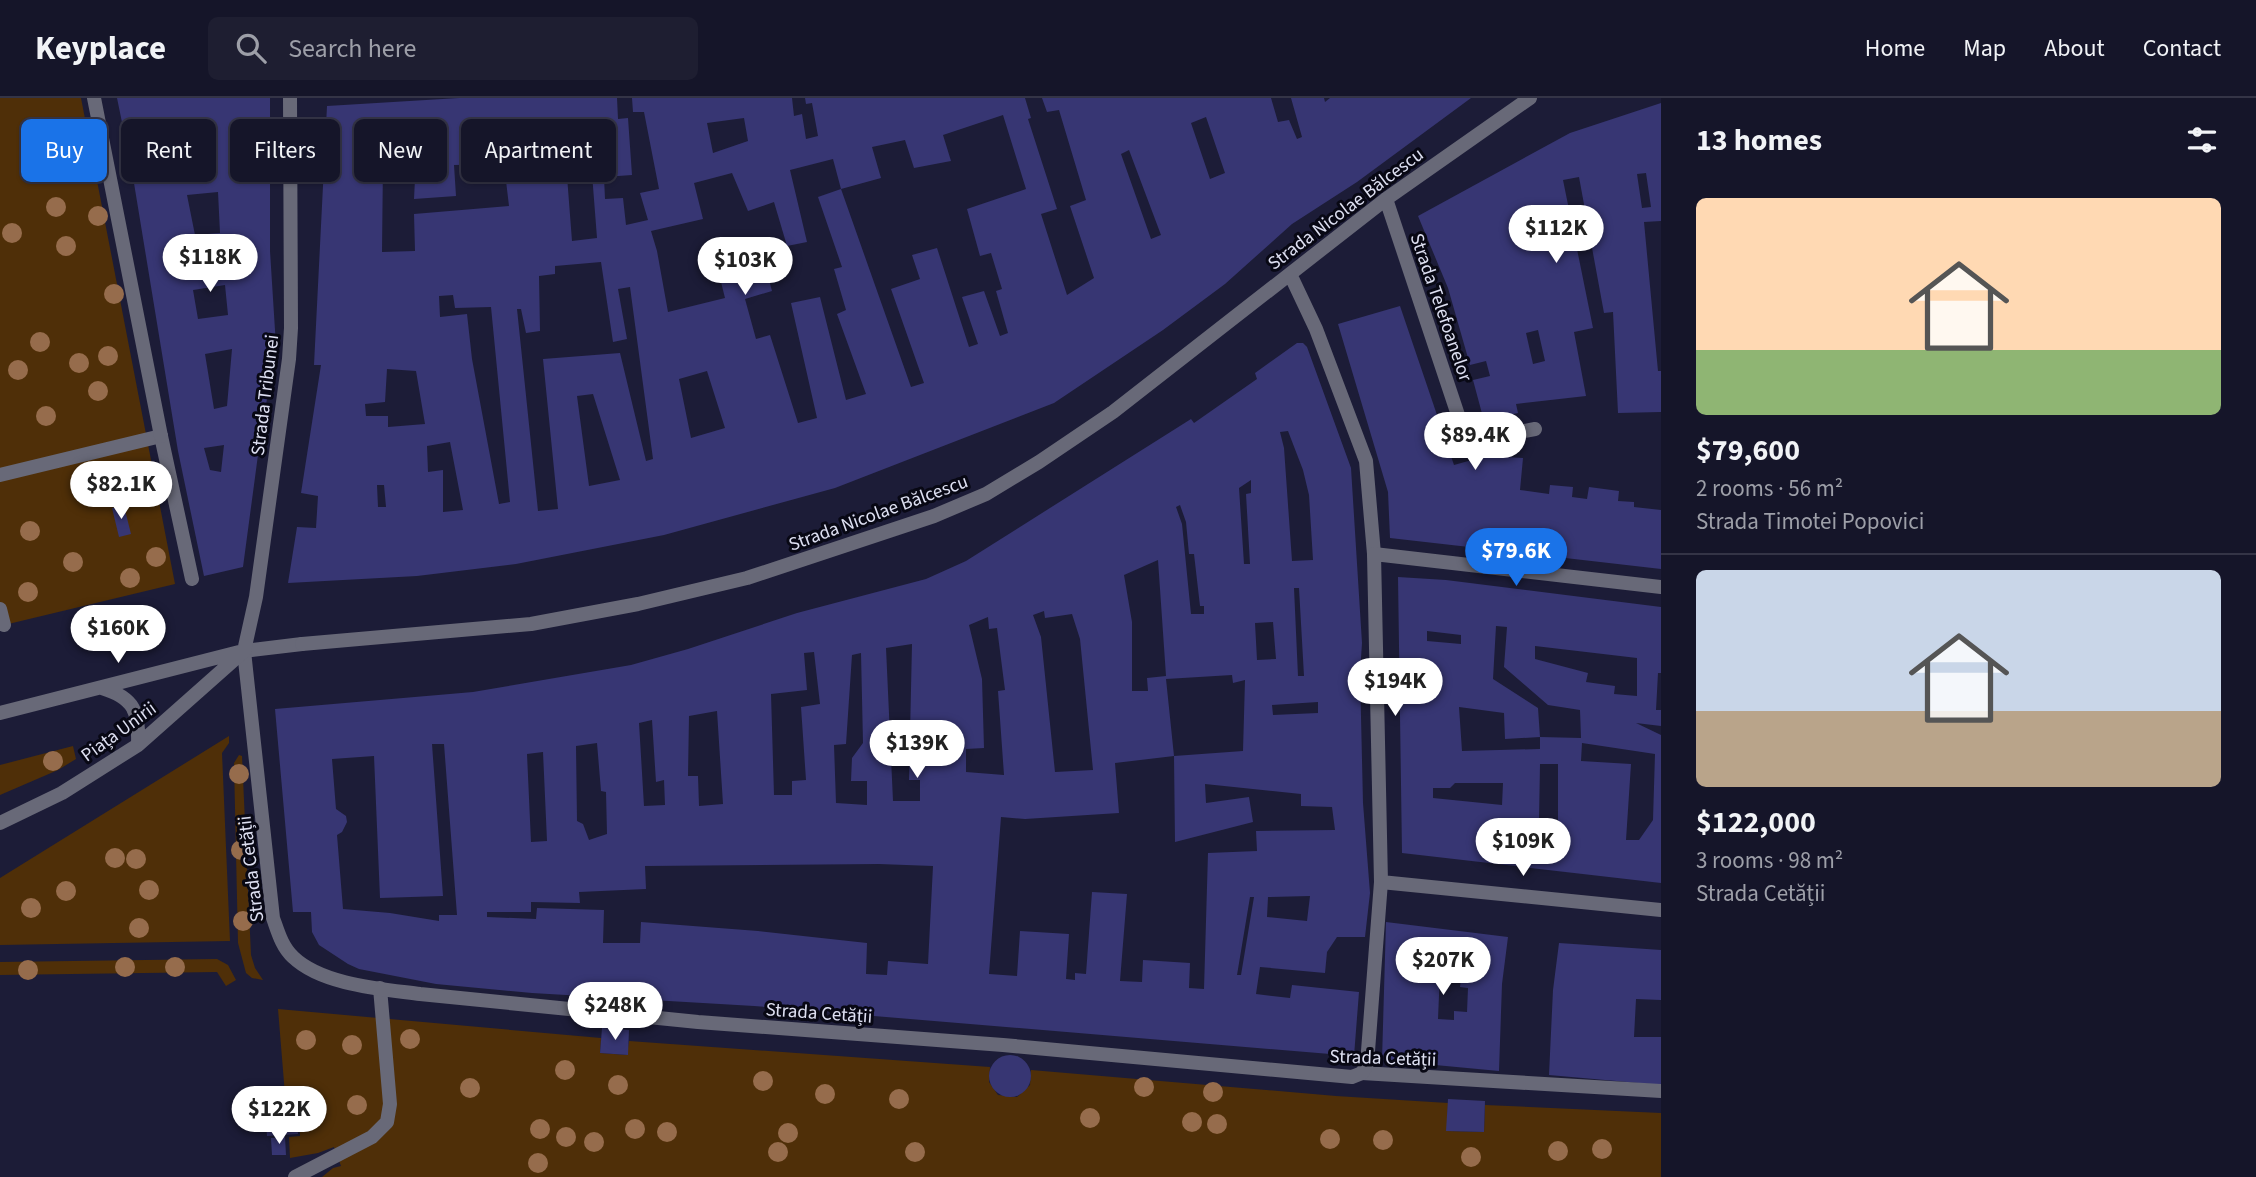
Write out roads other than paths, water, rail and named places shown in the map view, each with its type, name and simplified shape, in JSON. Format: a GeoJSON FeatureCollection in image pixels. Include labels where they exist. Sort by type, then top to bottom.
{"type":"FeatureCollection","features":[{"type":"Feature","properties":{"kind":"street"},"geometry":{"type":"LineString","coordinates":[[94,98],[192,579]]}},
{"type":"Feature","properties":{"kind":"street","name":"Strada Tribunei"},"geometry":{"type":"LineString","coordinates":[[244,651],[257,597],[289,359],[290,98]]}},
{"type":"Feature","properties":{"kind":"street","name":"Strada Nicolae Bălcescu"},"geometry":{"type":"LineString","coordinates":[[244,651],[531,624],[638,604],[747,578],[934,516],[986,494],[1038,463],[1113,412],[1386,199],[1530,98]]}},
{"type":"Feature","properties":{"kind":"street","name":"Strada Telefoanelor"},"geometry":{"type":"LineString","coordinates":[[1386,199],[1467,442],[1535,429]]}},
{"type":"Feature","properties":{"kind":"street"},"geometry":{"type":"LineString","coordinates":[[1290,274],[1317,329],[1366,461],[1374,554],[1381,882],[1367,1064],[1362,1073]]}},
{"type":"Feature","properties":{"kind":"street"},"geometry":{"type":"LineString","coordinates":[[0,475],[161,436]]}},
{"type":"Feature","properties":{"kind":"street"},"geometry":{"type":"LineString","coordinates":[[1374,554],[1661,587]]}},
{"type":"Feature","properties":{"kind":"street"},"geometry":{"type":"LineString","coordinates":[[0,609],[4,625]]}},
{"type":"Feature","properties":{"kind":"street","name":"Piața Unirii"},"geometry":{"type":"LineString","coordinates":[[0,713],[244,651]]}},
{"type":"Feature","properties":{"kind":"street","name":"Piața Unirii"},"geometry":{"type":"LineString","coordinates":[[0,823],[62,793],[138,745],[244,651]]}},
{"type":"Feature","properties":{"kind":"street","name":"Strada Cetății"},"geometry":{"type":"LineString","coordinates":[[244,651],[273,918],[280,940],[293,957],[328,978],[380,988],[698,1022],[1003,1045],[1352,1077],[1362,1073],[1661,1091]]}},
{"type":"Feature","properties":{"kind":"street"},"geometry":{"type":"LineString","coordinates":[[102,688],[127,699],[133,708],[137,717],[138,745]]}},
{"type":"Feature","properties":{"kind":"street"},"geometry":{"type":"LineString","coordinates":[[1381,882],[1661,910]]}},
{"type":"Feature","properties":{"kind":"street"},"geometry":{"type":"LineString","coordinates":[[295,1177],[372,1138],[387,1122],[390,1104],[380,988]]}}]}
